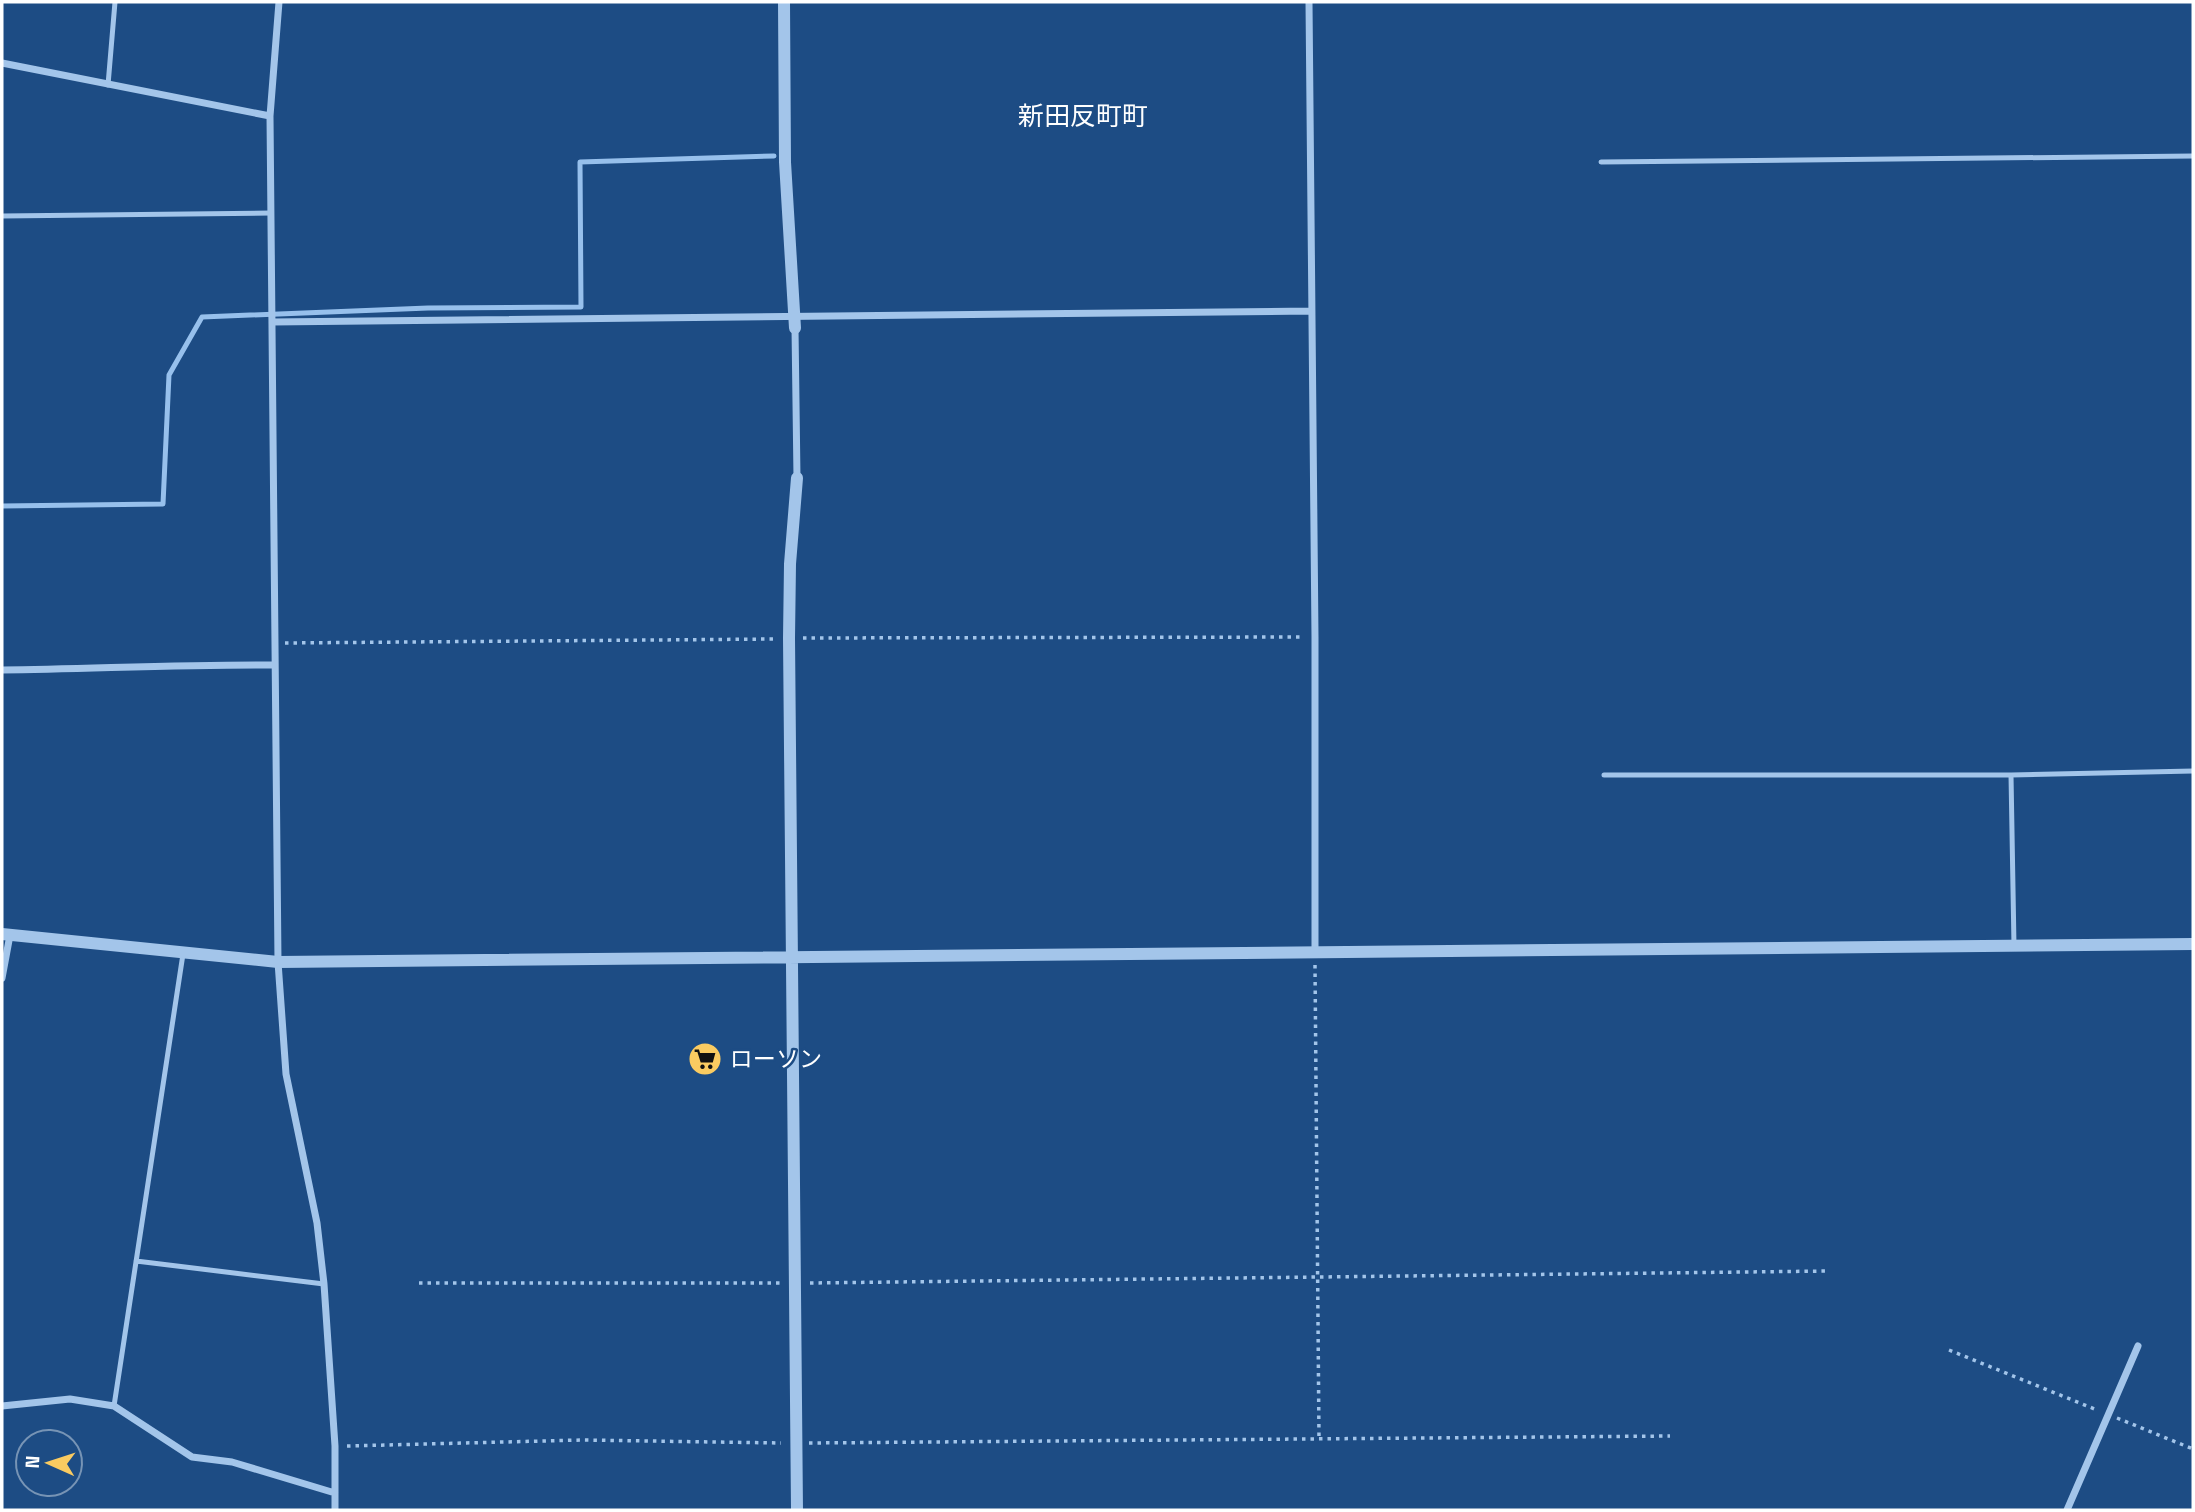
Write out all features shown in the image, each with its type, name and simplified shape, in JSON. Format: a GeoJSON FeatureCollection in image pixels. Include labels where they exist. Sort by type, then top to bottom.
{"type":"FeatureCollection","features":[{"type":"Feature","properties":{"kind":"street"},"geometry":{"type":"LineString","coordinates":[[279,2],[270,116],[278,962],[286,1074],[317,1223],[324,1284],[335,1446],[335,1510]]}},
{"type":"Feature","properties":{"kind":"street"},"geometry":{"type":"LineString","coordinates":[[784,2],[785,162],[795,322],[797,478],[790,564],[789,638],[797,1510]]}},
{"type":"Feature","properties":{"kind":"street"},"geometry":{"type":"LineString","coordinates":[[1309,2],[1315,954]]}},
{"type":"Feature","properties":{"kind":"street"},"geometry":{"type":"LineString","coordinates":[[2,63],[270,116]]}},
{"type":"Feature","properties":{"kind":"street"},"geometry":{"type":"LineString","coordinates":[[272,322],[795,322],[1311,311]]}},
{"type":"Feature","properties":{"kind":"street"},"geometry":{"type":"LineString","coordinates":[[2,670],[127,669],[162,664],[275,664]]}},
{"type":"Feature","properties":{"kind":"street"},"geometry":{"type":"LineString","coordinates":[[2,978],[6,935],[278,962],[2193,944]]}},
{"type":"Feature","properties":{"kind":"street"},"geometry":{"type":"LineString","coordinates":[[2067,1510],[2138,1346]]}},
{"type":"Feature","properties":{"kind":"street"},"geometry":{"type":"LineString","coordinates":[[2,1406],[70,1399],[114,1406],[192,1457],[232,1462],[335,1493]]}},
{"type":"Feature","properties":{"kind":"lane"},"geometry":{"type":"LineString","coordinates":[[108,85],[115,2]]}},
{"type":"Feature","properties":{"kind":"lane"},"geometry":{"type":"LineString","coordinates":[[1601,162],[2193,156]]}},
{"type":"Feature","properties":{"kind":"lane"},"geometry":{"type":"LineString","coordinates":[[2,216],[271,213]]}},
{"type":"Feature","properties":{"kind":"lane"},"geometry":{"type":"LineString","coordinates":[[1604,775],[2011,775],[2193,771]]}},
{"type":"Feature","properties":{"kind":"lane"},"geometry":{"type":"LineString","coordinates":[[2011,775],[2014,946]]}},
{"type":"Feature","properties":{"kind":"lane"},"geometry":{"type":"LineString","coordinates":[[114,1406],[183,954]]}},
{"type":"Feature","properties":{"kind":"lane"},"geometry":{"type":"LineString","coordinates":[[136,1261],[324,1284]]}},
{"type":"Feature","properties":{"kind":"path"},"geometry":{"type":"LineString","coordinates":[[276,643],[1315,637]]}},
{"type":"Feature","properties":{"kind":"path"},"geometry":{"type":"LineString","coordinates":[[1315,954],[1319,1439]]}},
{"type":"Feature","properties":{"kind":"path"},"geometry":{"type":"LineString","coordinates":[[419,1283],[796,1283],[1828,1271]]}},
{"type":"Feature","properties":{"kind":"path"},"geometry":{"type":"LineString","coordinates":[[1949,1350],[2193,1449]]}},
{"type":"Feature","properties":{"kind":"path"},"geometry":{"type":"LineString","coordinates":[[335,1446],[582,1440],[797,1443],[1670,1436]]}},
{"type":"Feature","properties":{"kind":"waterway"},"geometry":{"type":"LineString","coordinates":[[2,506],[163,504],[169,375],[202,317],[428,308],[581,307],[580,162],[774,156]]}},
{"type":"Feature","properties":{"kind":"place","name":"ローソン"},"geometry":{"type":"Point","coordinates":[705,1059]}},
{"type":"Feature","properties":{"kind":"district","name":"新田反町町"},"geometry":{"type":"Point","coordinates":[1083,116]}}]}
